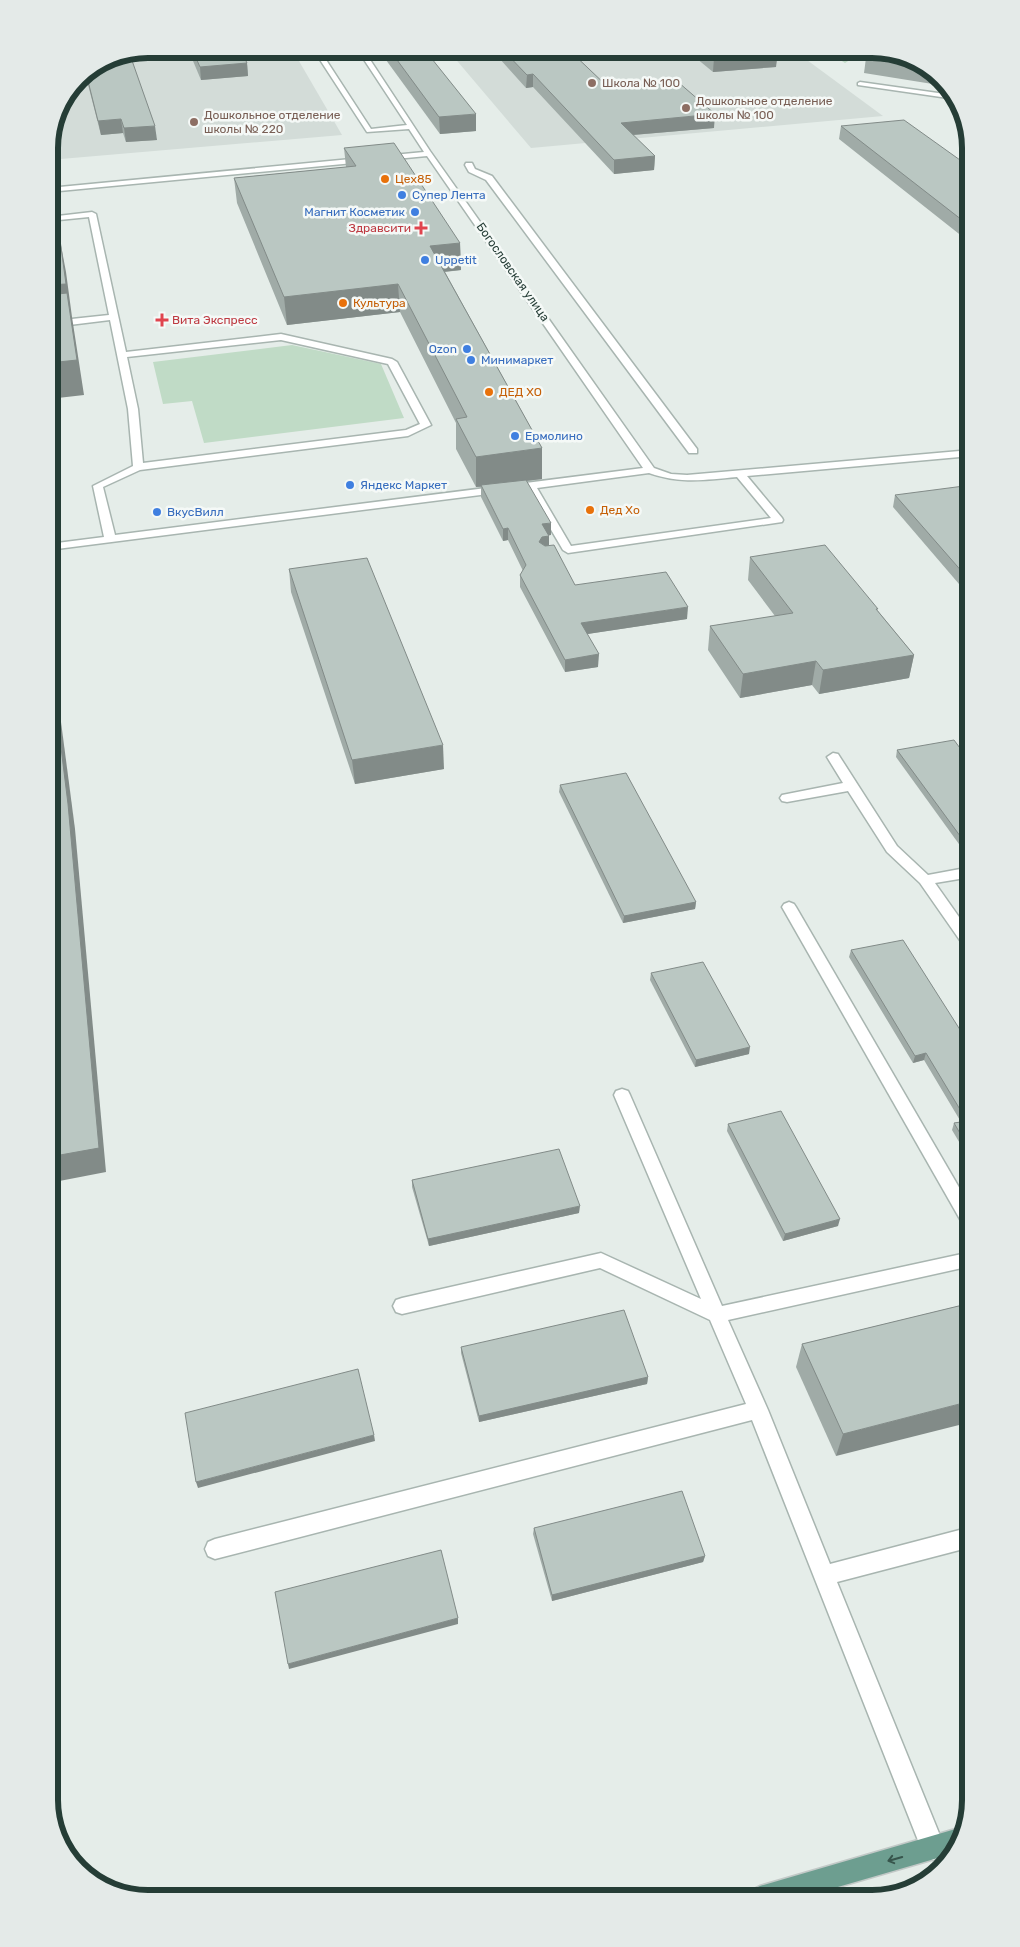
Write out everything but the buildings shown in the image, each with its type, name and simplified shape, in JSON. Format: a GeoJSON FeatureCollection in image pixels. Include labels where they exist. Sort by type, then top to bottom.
{"type":"FeatureCollection","features":[{"type":"Feature","properties":{"kind":"main road"},"geometry":{"type":"LineString","coordinates":[[788,1890],[951,1842]]}},
{"type":"Feature","properties":{"kind":"street"},"geometry":{"type":"LineString","coordinates":[[322,58],[369,131],[413,126]]}},
{"type":"Feature","properties":{"kind":"street","name":"Богословская улица"},"geometry":{"type":"LineString","coordinates":[[366,58],[413,126],[429,154],[650,470]]}},
{"type":"Feature","properties":{"kind":"street"},"geometry":{"type":"LineString","coordinates":[[860,84],[947,98]]}},
{"type":"Feature","properties":{"kind":"street"},"geometry":{"type":"LineString","coordinates":[[58,189],[429,154]]}},
{"type":"Feature","properties":{"kind":"street"},"geometry":{"type":"LineString","coordinates":[[469,165],[472,170],[489,178],[693,452]]}},
{"type":"Feature","properties":{"kind":"street"},"geometry":{"type":"LineString","coordinates":[[58,218],[92,214],[133,409],[138,467]]}},
{"type":"Feature","properties":{"kind":"street"},"geometry":{"type":"LineString","coordinates":[[58,323],[114,318]]}},
{"type":"Feature","properties":{"kind":"street"},"geometry":{"type":"LineString","coordinates":[[110,539],[98,486],[138,467],[408,433],[426,425],[392,362],[281,337],[122,355]]}},
{"type":"Feature","properties":{"kind":"street"},"geometry":{"type":"LineString","coordinates":[[58,546],[650,470],[670,477],[687,478],[962,454]]}},
{"type":"Feature","properties":{"kind":"street"},"geometry":{"type":"LineString","coordinates":[[554,552],[778,520],[739,472]]}},
{"type":"Feature","properties":{"kind":"street"},"geometry":{"type":"LineString","coordinates":[[530,485],[568,550]]}},
{"type":"Feature","properties":{"kind":"street"},"geometry":{"type":"LineString","coordinates":[[833,757],[892,848],[926,880],[962,932]]}},
{"type":"Feature","properties":{"kind":"street"},"geometry":{"type":"LineString","coordinates":[[787,798],[852,786]]}},
{"type":"Feature","properties":{"kind":"street"},"geometry":{"type":"LineString","coordinates":[[926,880],[962,874]]}},
{"type":"Feature","properties":{"kind":"street"},"geometry":{"type":"LineString","coordinates":[[789,907],[962,1207]]}},
{"type":"Feature","properties":{"kind":"street"},"geometry":{"type":"LineString","coordinates":[[622,1095],[758,1410],[933,1848]]}},
{"type":"Feature","properties":{"kind":"street"},"geometry":{"type":"LineString","coordinates":[[402,1306],[601,1260],[717,1315],[962,1262]]}},
{"type":"Feature","properties":{"kind":"street"},"geometry":{"type":"LineString","coordinates":[[215,1549],[758,1410]]}},
{"type":"Feature","properties":{"kind":"street"},"geometry":{"type":"LineString","coordinates":[[825,1575],[962,1539]]}},
{"type":"Feature","properties":{"kind":"shaded area","name":"Дошкольное отделение школы № 220"},"geometry":{"type":"Polygon","coordinates":[[[136,58],[297,58],[342,135],[58,159],[59,130],[64,113],[76,93],[88,80],[108,67],[136,58]]]}},
{"type":"Feature","properties":{"kind":"shaded area","name":"Дошкольное отделение школы № 100"},"geometry":{"type":"Polygon","coordinates":[[[455,58],[804,58],[883,116],[531,148],[455,58]]]}},
{"type":"Feature","properties":{"kind":"green space"},"geometry":{"type":"Polygon","coordinates":[[[837,58],[853,58],[845,63],[837,58]]]}},
{"type":"Feature","properties":{"kind":"green space"},"geometry":{"type":"Polygon","coordinates":[[[292,345],[381,364],[404,418],[204,443],[192,401],[163,404],[153,362],[292,345]]]}},
{"type":"Feature","properties":{"kind":"place","name":"Школа № 100"},"geometry":{"type":"Point","coordinates":[592,83]}},
{"type":"Feature","properties":{"kind":"place","name":"Дошкольное отделение школы № 100"},"geometry":{"type":"Point","coordinates":[686,108]}},
{"type":"Feature","properties":{"kind":"place","name":"Дошкольное отделение школы № 220"},"geometry":{"type":"Point","coordinates":[194,122]}},
{"type":"Feature","properties":{"kind":"place","name":"Цех85"},"geometry":{"type":"Point","coordinates":[385,179]}},
{"type":"Feature","properties":{"kind":"place","name":"Супер Лента"},"geometry":{"type":"Point","coordinates":[402,195]}},
{"type":"Feature","properties":{"kind":"place","name":"Магнит Косметик"},"geometry":{"type":"Point","coordinates":[415,212]}},
{"type":"Feature","properties":{"kind":"place","name":"Здравсити"},"geometry":{"type":"Point","coordinates":[421,228]}},
{"type":"Feature","properties":{"kind":"place","name":"Uppetit"},"geometry":{"type":"Point","coordinates":[425,260]}},
{"type":"Feature","properties":{"kind":"place","name":"Культура"},"geometry":{"type":"Point","coordinates":[343,303]}},
{"type":"Feature","properties":{"kind":"place","name":"Вита Экспресс"},"geometry":{"type":"Point","coordinates":[162,320]}},
{"type":"Feature","properties":{"kind":"place","name":"Ozon"},"geometry":{"type":"Point","coordinates":[467,349]}},
{"type":"Feature","properties":{"kind":"place","name":"Минимаркет"},"geometry":{"type":"Point","coordinates":[471,360]}},
{"type":"Feature","properties":{"kind":"place","name":"ДЕД ХО"},"geometry":{"type":"Point","coordinates":[489,392]}},
{"type":"Feature","properties":{"kind":"place","name":"Ермолино"},"geometry":{"type":"Point","coordinates":[515,436]}},
{"type":"Feature","properties":{"kind":"place","name":"Яндекс Маркет"},"geometry":{"type":"Point","coordinates":[350,485]}},
{"type":"Feature","properties":{"kind":"place","name":"Дед Хо"},"geometry":{"type":"Point","coordinates":[590,510]}},
{"type":"Feature","properties":{"kind":"place","name":"ВкусВилл"},"geometry":{"type":"Point","coordinates":[157,512]}}]}
